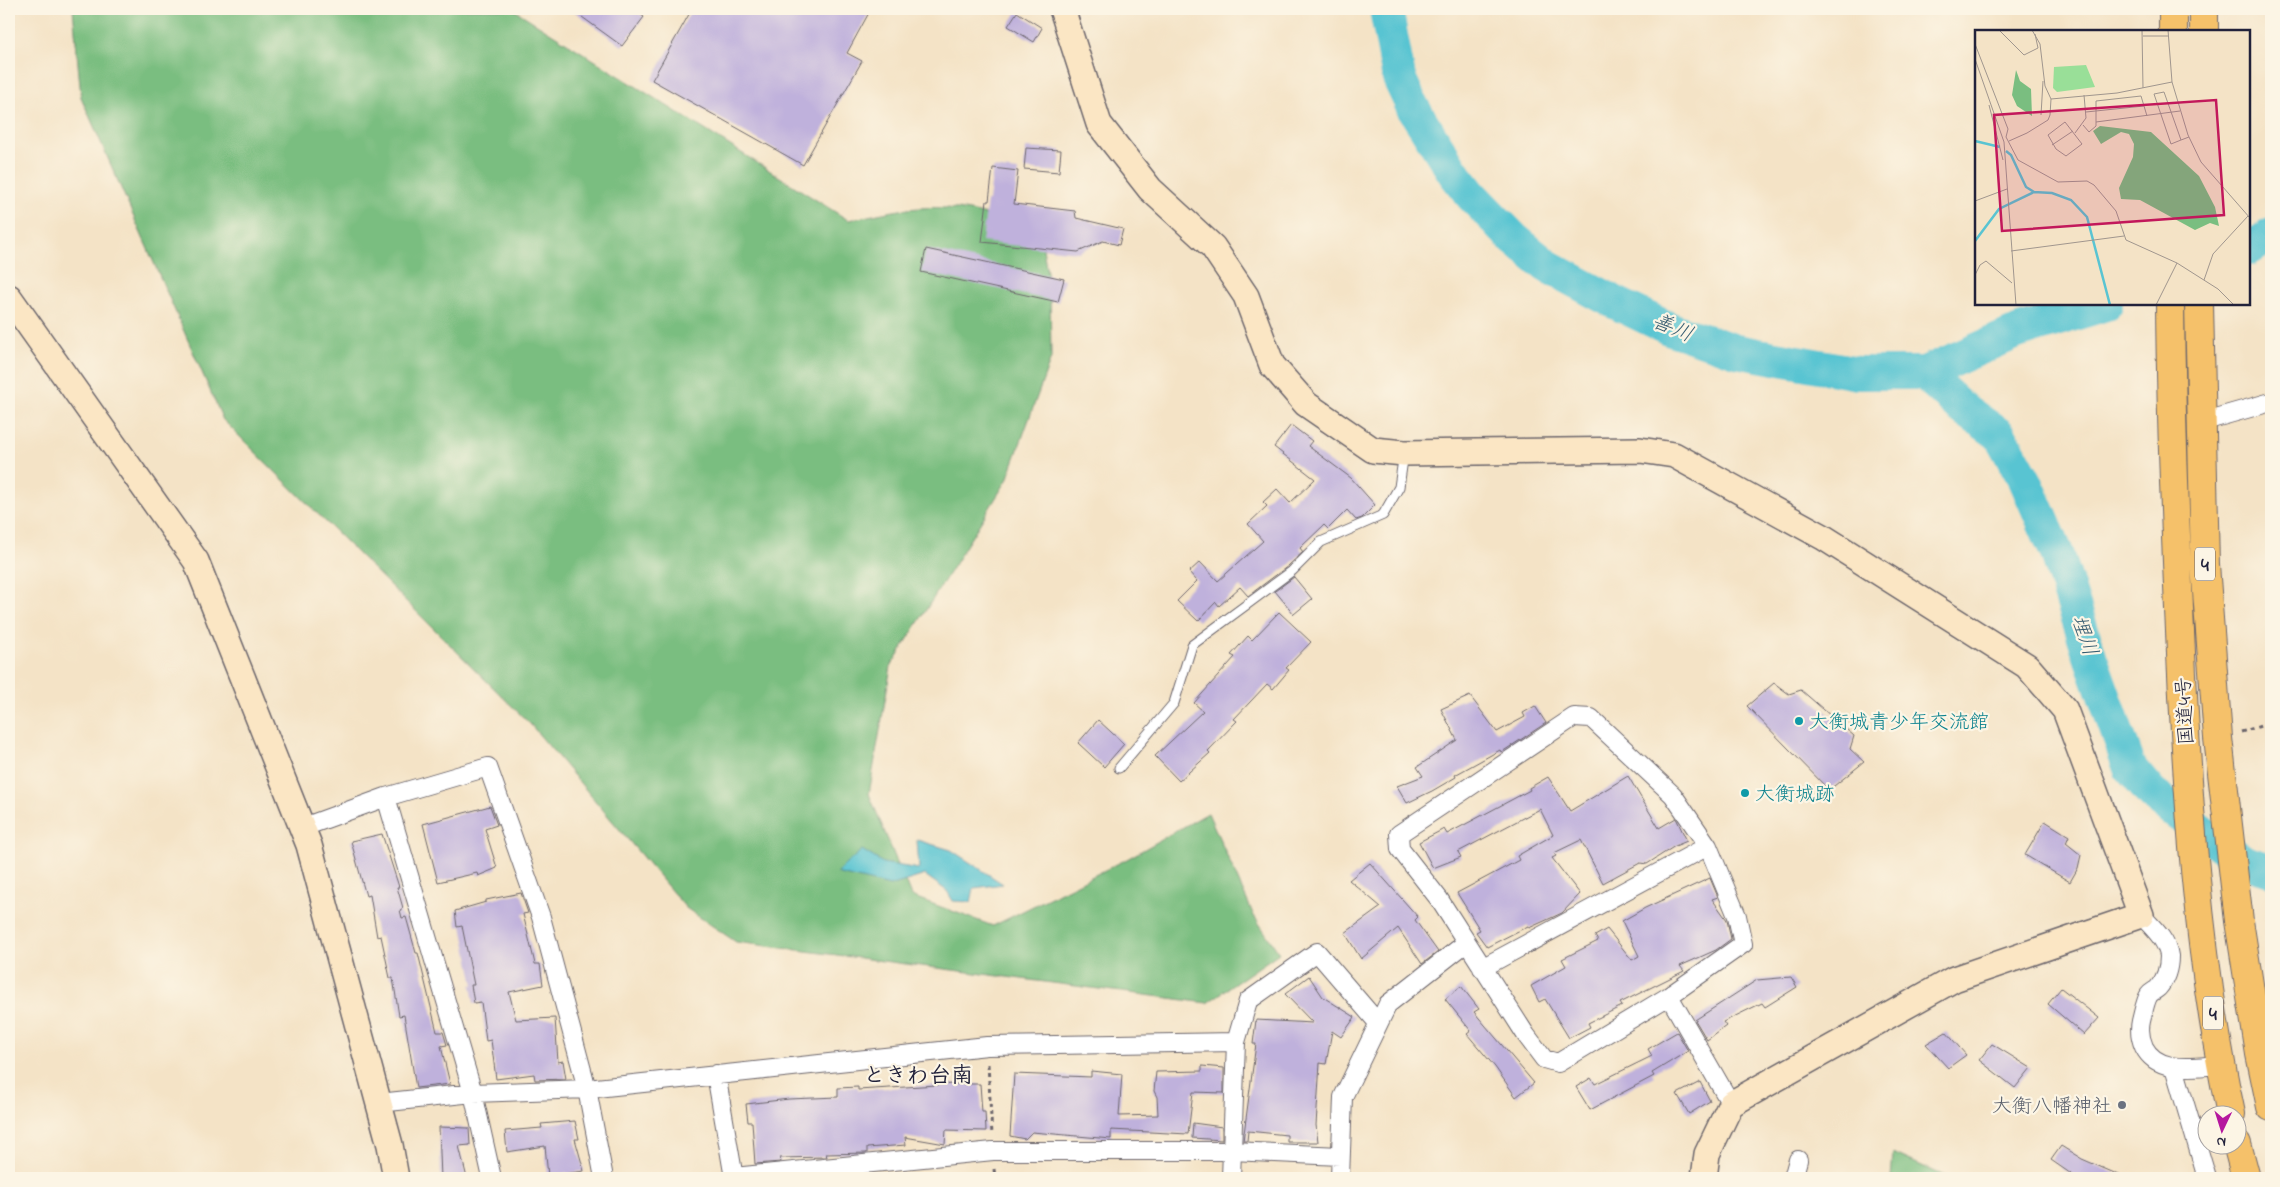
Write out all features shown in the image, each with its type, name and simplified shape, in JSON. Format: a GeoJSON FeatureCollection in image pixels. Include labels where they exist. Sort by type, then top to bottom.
{"type":"FeatureCollection","features":[{"type":"Feature","properties":{"kind":"highway"},"geometry":{"type":"LineString","coordinates":[[2173,9],[2173,30]]}},
{"type":"Feature","properties":{"kind":"highway"},"geometry":{"type":"LineString","coordinates":[[2204,9],[2204,30]]}},
{"type":"Feature","properties":{"kind":"highway","name":"国道4号"},"geometry":{"type":"LineString","coordinates":[[2170,305],[2170,371],[2183,712],[2190,807],[2198,911],[2221,1065],[2229,1104]]}},
{"type":"Feature","properties":{"kind":"highway","name":"国道4号"},"geometry":{"type":"LineString","coordinates":[[2199,308],[2205,565],[2218,738],[2239,921],[2260,1054],[2271,1107]]}},
{"type":"Feature","properties":{"kind":"highway"},"geometry":{"type":"LineString","coordinates":[[2240,1154],[2246,1178]]}},
{"type":"Feature","properties":{"kind":"street"},"geometry":{"type":"LineString","coordinates":[[1062,9],[1098,124],[1150,190],[1213,246],[1246,296],[1272,365],[1306,404],[1373,450],[1404,453],[1640,450],[1674,455],[1823,536],[2028,666],[2065,710],[2142,916],[2165,943],[2168,967],[2158,988],[2148,996],[2140,1028],[2145,1050],[2163,1064],[2174,1067],[2221,1065]]}},
{"type":"Feature","properties":{"kind":"street"},"geometry":{"type":"LineString","coordinates":[[9,297],[196,562],[308,845],[379,1103],[396,1178]]}},
{"type":"Feature","properties":{"kind":"street"},"geometry":{"type":"LineString","coordinates":[[2201,422],[2271,402]]}},
{"type":"Feature","properties":{"kind":"street"},"geometry":{"type":"LineString","coordinates":[[1574,717],[1590,718],[1673,795],[1708,846],[1737,916],[1743,944],[1669,996],[1558,1063],[1544,1059],[1466,943],[1439,899],[1400,849],[1399,834],[1574,717]]}},
{"type":"Feature","properties":{"kind":"street"},"geometry":{"type":"LineString","coordinates":[[301,828],[386,798],[488,767],[541,917],[587,1089],[604,1178]]}},
{"type":"Feature","properties":{"kind":"street"},"geometry":{"type":"LineString","coordinates":[[386,798],[473,1094],[492,1178]]}},
{"type":"Feature","properties":{"kind":"street"},"geometry":{"type":"LineString","coordinates":[[1482,968],[1708,846]]}},
{"type":"Feature","properties":{"kind":"street"},"geometry":{"type":"LineString","coordinates":[[1704,1178],[1707,1154],[1731,1104],[1954,979],[2142,916]]}},
{"type":"Feature","properties":{"kind":"street"},"geometry":{"type":"LineString","coordinates":[[1340,1178],[1343,1097],[1388,1004],[1466,943]]}},
{"type":"Feature","properties":{"kind":"street"},"geometry":{"type":"LineString","coordinates":[[1232,1178],[1236,1042],[1248,1001],[1317,952],[1378,1023]]}},
{"type":"Feature","properties":{"kind":"street"},"geometry":{"type":"LineString","coordinates":[[1669,996],[1731,1104]]}},
{"type":"Feature","properties":{"kind":"street"},"geometry":{"type":"LineString","coordinates":[[379,1103],[473,1094],[587,1089],[986,1046],[1236,1042]]}},
{"type":"Feature","properties":{"kind":"street"},"geometry":{"type":"LineString","coordinates":[[2174,1067],[2206,1178]]}},
{"type":"Feature","properties":{"kind":"street"},"geometry":{"type":"LineString","coordinates":[[716,1074],[734,1178],[993,1151],[1232,1151],[1340,1156]]}},
{"type":"Feature","properties":{"kind":"street"},"geometry":{"type":"LineString","coordinates":[[1793,1178],[1798,1160]]}},
{"type":"Feature","properties":{"kind":"lane"},"geometry":{"type":"LineString","coordinates":[[1119,768],[1174,703],[1192,645],[1292,571],[1321,542],[1383,515],[1399,486],[1404,453]]}},
{"type":"Feature","properties":{"kind":"path"},"geometry":{"type":"LineString","coordinates":[[2218,738],[2271,723]]}},
{"type":"Feature","properties":{"kind":"path"},"geometry":{"type":"LineString","coordinates":[[986,1046],[995,1178]]}},
{"type":"Feature","properties":{"kind":"green space"},"geometry":{"type":"Polygon","coordinates":[[[73,9],[513,9],[848,220],[893,211],[951,208],[998,218],[1041,237],[1050,290],[1051,358],[1007,480],[891,666],[869,794],[911,896],[993,926],[1127,859],[1208,813],[1254,916],[1279,953],[1207,1003],[736,942],[686,908],[531,725],[223,420],[81,97],[73,9]]]}},
{"type":"Feature","properties":{"kind":"green space"},"geometry":{"type":"Polygon","coordinates":[[[1893,1153],[1949,1178],[1891,1178],[1893,1153]]]}},
{"type":"Feature","properties":{"kind":"water"},"geometry":{"type":"Polygon","coordinates":[[[917,840],[951,850],[1003,884],[974,888],[971,902],[953,901],[947,891],[925,875],[890,886],[836,873],[862,850],[883,863],[919,869],[917,840]]]}},
{"type":"Feature","properties":{"kind":"building"},"geometry":{"type":"Polygon","coordinates":[[[571,9],[633,9],[644,17],[622,46],[571,9]]]}},
{"type":"Feature","properties":{"kind":"building"},"geometry":{"type":"Polygon","coordinates":[[[692,9],[871,9],[847,53],[862,61],[803,165],[652,80],[692,9]]]}},
{"type":"Feature","properties":{"kind":"building"},"geometry":{"type":"Polygon","coordinates":[[[1017,12],[1042,28],[1034,42],[1008,26],[1017,12]]]}},
{"type":"Feature","properties":{"kind":"building"},"geometry":{"type":"Polygon","coordinates":[[[1026,148],[1061,150],[1059,172],[1024,169],[1026,148]]]}},
{"type":"Feature","properties":{"kind":"building"},"geometry":{"type":"Polygon","coordinates":[[[993,168],[1018,171],[1014,204],[1075,211],[1076,218],[1123,229],[1119,245],[1103,241],[1078,252],[982,242],[993,168]]]}},
{"type":"Feature","properties":{"kind":"building"},"geometry":{"type":"Polygon","coordinates":[[[926,249],[1064,279],[1058,302],[921,272],[926,249]]]}},
{"type":"Feature","properties":{"kind":"building"},"geometry":{"type":"Polygon","coordinates":[[[1291,425],[1312,441],[1308,446],[1351,478],[1375,505],[1362,518],[1356,520],[1347,510],[1328,529],[1324,525],[1300,548],[1303,552],[1288,566],[1248,596],[1240,587],[1219,606],[1216,602],[1198,621],[1177,601],[1197,581],[1189,572],[1200,562],[1218,581],[1263,541],[1248,524],[1267,506],[1263,502],[1277,489],[1290,503],[1315,479],[1274,447],[1291,425]]]}},
{"type":"Feature","properties":{"kind":"building"},"geometry":{"type":"Polygon","coordinates":[[[1294,577],[1312,599],[1294,614],[1275,591],[1294,577]]]}},
{"type":"Feature","properties":{"kind":"building"},"geometry":{"type":"Polygon","coordinates":[[[1279,612],[1311,642],[1286,668],[1289,670],[1273,689],[1267,684],[1234,719],[1237,721],[1208,751],[1210,753],[1179,781],[1155,756],[1203,711],[1194,703],[1235,657],[1231,655],[1248,636],[1252,640],[1279,612]]]}},
{"type":"Feature","properties":{"kind":"building","name":"大衡城青少年交流館"},"geometry":{"type":"Polygon","coordinates":[[[1774,683],[1789,694],[1801,690],[1854,736],[1850,749],[1864,762],[1829,790],[1747,706],[1774,683]]]}},
{"type":"Feature","properties":{"kind":"building"},"geometry":{"type":"Polygon","coordinates":[[[1470,696],[1497,732],[1525,717],[1523,713],[1535,706],[1546,723],[1505,750],[1501,752],[1500,750],[1455,775],[1456,777],[1432,791],[1407,803],[1397,786],[1423,776],[1417,767],[1457,740],[1441,709],[1470,696]]]}},
{"type":"Feature","properties":{"kind":"building"},"geometry":{"type":"Polygon","coordinates":[[[1098,720],[1124,744],[1104,767],[1078,743],[1098,720]]]}},
{"type":"Feature","properties":{"kind":"building"},"geometry":{"type":"Polygon","coordinates":[[[1628,776],[1659,828],[1676,818],[1687,841],[1675,846],[1647,864],[1640,863],[1603,883],[1581,840],[1554,853],[1556,856],[1552,858],[1580,894],[1562,913],[1529,928],[1528,926],[1487,947],[1476,932],[1480,930],[1457,893],[1519,860],[1517,856],[1553,835],[1540,809],[1458,852],[1461,857],[1433,868],[1419,842],[1444,829],[1447,834],[1530,790],[1529,788],[1548,777],[1570,811],[1628,776]]]}},
{"type":"Feature","properties":{"kind":"building"},"geometry":{"type":"Polygon","coordinates":[[[490,806],[497,825],[485,829],[497,868],[478,876],[477,873],[438,882],[423,824],[490,806]]]}},
{"type":"Feature","properties":{"kind":"building"},"geometry":{"type":"Polygon","coordinates":[[[2045,821],[2069,836],[2066,843],[2081,855],[2078,868],[2070,882],[2025,855],[2045,821]]]}},
{"type":"Feature","properties":{"kind":"building"},"geometry":{"type":"Polygon","coordinates":[[[382,834],[399,887],[397,887],[403,908],[400,910],[402,918],[406,917],[416,953],[418,953],[437,1032],[443,1032],[447,1045],[441,1046],[450,1084],[416,1088],[404,1015],[399,1016],[393,978],[390,978],[381,936],[377,937],[370,895],[366,896],[351,841],[382,834]]]}},
{"type":"Feature","properties":{"kind":"building"},"geometry":{"type":"Polygon","coordinates":[[[1370,863],[1418,917],[1415,920],[1438,952],[1422,964],[1398,928],[1361,959],[1345,933],[1381,907],[1349,880],[1370,863]]]}},
{"type":"Feature","properties":{"kind":"building"},"geometry":{"type":"Polygon","coordinates":[[[1710,878],[1718,897],[1712,899],[1727,920],[1731,939],[1716,950],[1680,966],[1684,971],[1620,1003],[1622,1006],[1588,1023],[1590,1027],[1569,1038],[1545,999],[1539,1002],[1531,986],[1566,966],[1562,959],[1598,941],[1595,936],[1607,929],[1632,960],[1639,956],[1622,921],[1645,908],[1710,878]]]}},
{"type":"Feature","properties":{"kind":"building"},"geometry":{"type":"Polygon","coordinates":[[[521,893],[528,913],[523,914],[535,964],[540,964],[543,985],[509,992],[516,1020],[555,1018],[558,1062],[563,1061],[566,1079],[535,1080],[534,1074],[496,1079],[491,1040],[486,1041],[481,1002],[474,1003],[471,985],[474,985],[462,926],[457,927],[455,911],[486,902],[486,900],[521,893]]]}},
{"type":"Feature","properties":{"kind":"building"},"geometry":{"type":"Polygon","coordinates":[[[1309,976],[1323,997],[1355,1017],[1341,1037],[1332,1031],[1326,1064],[1320,1063],[1316,1125],[1318,1142],[1287,1142],[1287,1135],[1248,1131],[1247,1141],[1243,1141],[1256,1044],[1253,1044],[1256,1020],[1313,1023],[1285,994],[1309,976]]]}},
{"type":"Feature","properties":{"kind":"building"},"geometry":{"type":"Polygon","coordinates":[[[1791,977],[1797,987],[1765,1007],[1762,1003],[1723,1022],[1726,1026],[1707,1040],[1695,1020],[1757,980],[1791,977]]]}},
{"type":"Feature","properties":{"kind":"building"},"geometry":{"type":"Polygon","coordinates":[[[1461,986],[1479,1009],[1474,1012],[1534,1083],[1516,1097],[1495,1067],[1467,1034],[1471,1031],[1445,999],[1461,986]]]}},
{"type":"Feature","properties":{"kind":"building"},"geometry":{"type":"Polygon","coordinates":[[[2061,988],[2099,1018],[2084,1035],[2048,1004],[2061,988]]]}},
{"type":"Feature","properties":{"kind":"building"},"geometry":{"type":"Polygon","coordinates":[[[1677,1032],[1688,1051],[1652,1073],[1654,1076],[1590,1110],[1576,1087],[1591,1078],[1595,1084],[1652,1056],[1648,1049],[1677,1032]]]}},
{"type":"Feature","properties":{"kind":"building"},"geometry":{"type":"Polygon","coordinates":[[[1946,1032],[1966,1055],[1948,1068],[1926,1044],[1946,1032]]]}},
{"type":"Feature","properties":{"kind":"building"},"geometry":{"type":"Polygon","coordinates":[[[1992,1044],[2031,1068],[2015,1088],[1979,1060],[1992,1044]]]}},
{"type":"Feature","properties":{"kind":"building"},"geometry":{"type":"Polygon","coordinates":[[[1202,1066],[1224,1068],[1224,1093],[1193,1092],[1188,1134],[1111,1130],[1111,1139],[1032,1132],[1025,1139],[1010,1136],[1014,1074],[1091,1077],[1091,1071],[1122,1074],[1119,1116],[1158,1115],[1157,1097],[1154,1091],[1156,1072],[1202,1071],[1202,1066]]]}},
{"type":"Feature","properties":{"kind":"building"},"geometry":{"type":"Polygon","coordinates":[[[1700,1082],[1710,1101],[1689,1114],[1677,1094],[1700,1082]]]}},
{"type":"Feature","properties":{"kind":"building"},"geometry":{"type":"Polygon","coordinates":[[[980,1084],[982,1112],[985,1112],[986,1131],[946,1130],[945,1144],[905,1137],[906,1145],[867,1148],[867,1153],[826,1154],[827,1157],[780,1158],[781,1162],[755,1164],[752,1122],[748,1122],[746,1104],[789,1099],[838,1097],[838,1088],[858,1087],[858,1090],[980,1084]]]}},
{"type":"Feature","properties":{"kind":"building"},"geometry":{"type":"Polygon","coordinates":[[[575,1121],[579,1139],[575,1139],[584,1171],[548,1176],[545,1146],[507,1152],[505,1131],[542,1128],[541,1124],[575,1121]]]}},
{"type":"Feature","properties":{"kind":"building"},"geometry":{"type":"Polygon","coordinates":[[[1193,1123],[1222,1127],[1222,1140],[1192,1138],[1193,1123]]]}},
{"type":"Feature","properties":{"kind":"building"},"geometry":{"type":"Polygon","coordinates":[[[439,1127],[469,1128],[470,1145],[459,1146],[467,1178],[441,1178],[439,1127]]]}},
{"type":"Feature","properties":{"kind":"building"},"geometry":{"type":"Polygon","coordinates":[[[2061,1146],[2082,1159],[2126,1178],[2077,1178],[2051,1160],[2061,1146]]]}},
{"type":"Feature","properties":{"kind":"waterway","name":"善川"},"geometry":{"type":"LineString","coordinates":[[1386,9],[1399,78],[1413,108],[1454,173],[1472,196],[1514,239],[1547,266],[1668,328],[1736,351],[1858,373],[1924,373],[2017,332],[2103,305]]}},
{"type":"Feature","properties":{"kind":"waterway","name":"善川"},"geometry":{"type":"LineString","coordinates":[[2250,248],[2271,235]]}},
{"type":"Feature","properties":{"kind":"waterway","name":"埋川"},"geometry":{"type":"LineString","coordinates":[[1924,373],[1962,408],[2000,435],[2026,482],[2058,556],[2091,659],[2130,768],[2152,794],[2244,862],[2271,870]]}},
{"type":"Feature","properties":{"kind":"place","name":"大衡城青少年交流館"},"geometry":{"type":"Point","coordinates":[1799,721]}},
{"type":"Feature","properties":{"kind":"place","name":"大衡城跡"},"geometry":{"type":"Point","coordinates":[1745,793]}},
{"type":"Feature","properties":{"kind":"place","name":"大衡八幡神社"},"geometry":{"type":"Point","coordinates":[2122,1105]}},
{"type":"Feature","properties":{"kind":"district","name":"ときわ台南"},"geometry":{"type":"Point","coordinates":[918,1074]}}]}
